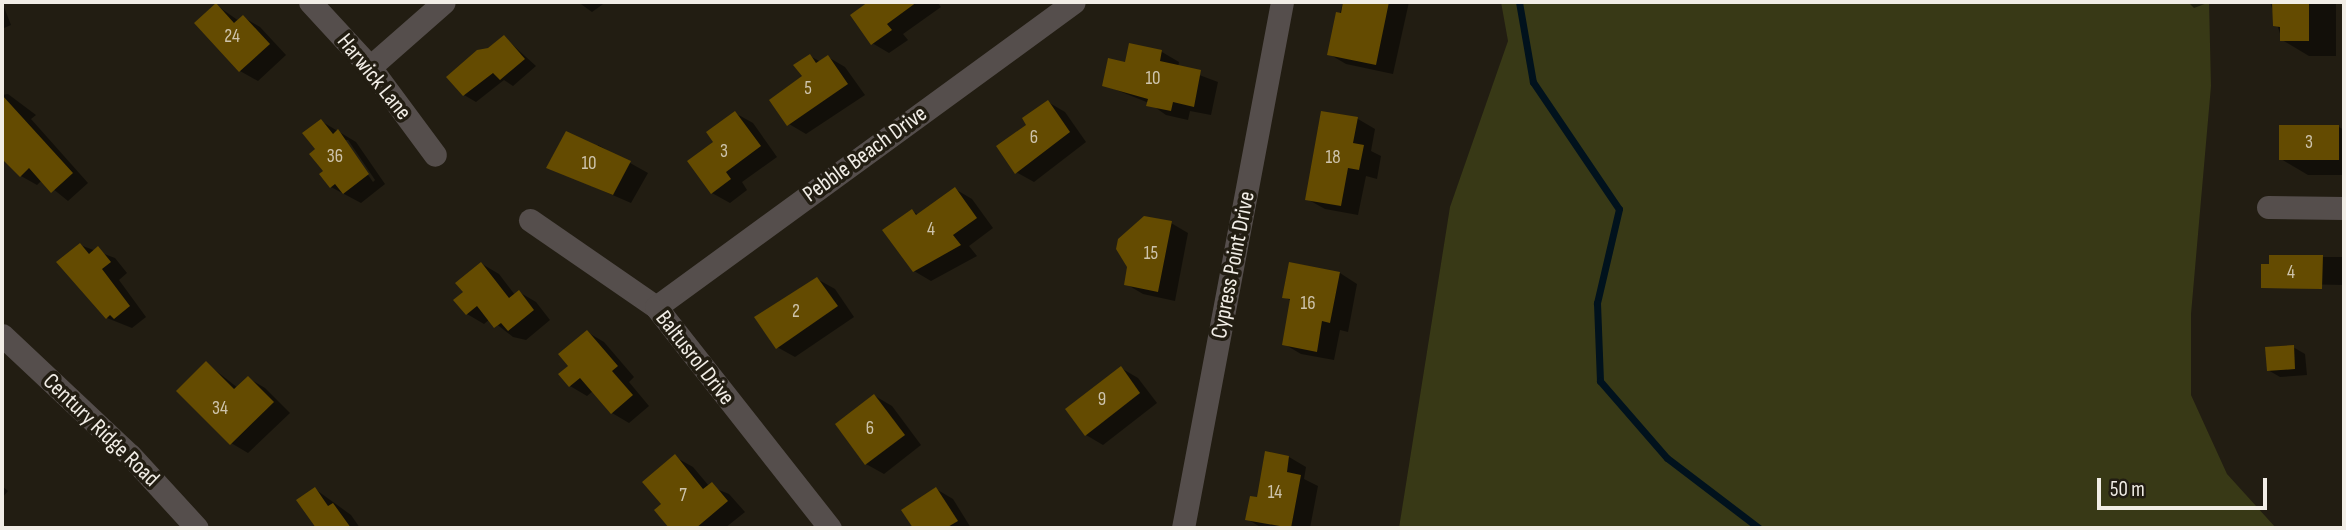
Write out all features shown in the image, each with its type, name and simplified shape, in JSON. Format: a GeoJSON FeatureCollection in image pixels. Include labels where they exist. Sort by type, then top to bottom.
{"type":"FeatureCollection","features":[{"type":"Feature","properties":{"kind":"street","name":"Harwick Lane"},"geometry":{"type":"LineString","coordinates":[[310,2],[370,68],[435,155]]}},
{"type":"Feature","properties":{"kind":"street"},"geometry":{"type":"LineString","coordinates":[[370,68],[444,2]]}},
{"type":"Feature","properties":{"kind":"street","name":"Pebble Beach Drive"},"geometry":{"type":"LineString","coordinates":[[656,307],[1074,2]]}},
{"type":"Feature","properties":{"kind":"street","name":"Cypress Point Drive"},"geometry":{"type":"LineString","coordinates":[[1183,528],[1282,2]]}},
{"type":"Feature","properties":{"kind":"street"},"geometry":{"type":"LineString","coordinates":[[2268,208],[2344,208]]}},
{"type":"Feature","properties":{"kind":"street","name":"Baltusrol Drive"},"geometry":{"type":"LineString","coordinates":[[530,220],[656,307],[830,528]]}},
{"type":"Feature","properties":{"kind":"street","name":"Century Ridge Road"},"geometry":{"type":"LineString","coordinates":[[2,335],[130,454],[197,528]]}},
{"type":"Feature","properties":{"kind":"shaded area"},"geometry":{"type":"Polygon","coordinates":[[[1501,2],[2209,2],[2211,86],[2191,314],[2191,395],[2227,474],[2276,528],[1399,528],[1450,207],[1508,41],[1501,2]]]}},
{"type":"Feature","properties":{"kind":"building"},"geometry":{"type":"Polygon","coordinates":[[[868,2],[917,2],[887,24],[892,30],[871,45],[850,15],[868,2]]]}},
{"type":"Feature","properties":{"kind":"building"},"geometry":{"type":"Polygon","coordinates":[[[1343,2],[1389,2],[1376,65],[1327,55],[1336,12],[1341,13],[1343,2]]]}},
{"type":"Feature","properties":{"kind":"building"},"geometry":{"type":"Polygon","coordinates":[[[2272,2],[2309,2],[2309,41],[2280,41],[2280,27],[2273,26],[2272,2]]]}},
{"type":"Feature","properties":{"kind":"building"},"geometry":{"type":"Polygon","coordinates":[[[216,3],[234,23],[243,15],[270,44],[239,72],[194,23],[216,3]]]}},
{"type":"Feature","properties":{"kind":"building"},"geometry":{"type":"Polygon","coordinates":[[[504,35],[525,59],[500,80],[493,73],[463,96],[446,77],[477,50],[488,48],[504,35]]]}},
{"type":"Feature","properties":{"kind":"building"},"geometry":{"type":"Polygon","coordinates":[[[1129,43],[1162,50],[1160,61],[1201,70],[1194,107],[1173,102],[1171,111],[1146,106],[1148,99],[1102,86],[1108,58],[1125,62],[1129,43]]]}},
{"type":"Feature","properties":{"kind":"building"},"geometry":{"type":"Polygon","coordinates":[[[810,54],[816,63],[828,55],[848,84],[787,126],[769,100],[802,76],[793,65],[810,54]]]}},
{"type":"Feature","properties":{"kind":"building"},"geometry":{"type":"Polygon","coordinates":[[[2,95],[73,173],[51,193],[29,168],[20,177],[2,159],[2,95]]]}},
{"type":"Feature","properties":{"kind":"building"},"geometry":{"type":"Polygon","coordinates":[[[1048,100],[1070,132],[1015,174],[996,146],[1026,125],[1022,118],[1048,100]]]}},
{"type":"Feature","properties":{"kind":"building"},"geometry":{"type":"Polygon","coordinates":[[[735,111],[761,146],[726,172],[731,179],[711,194],[687,161],[713,142],[706,132],[735,111]]]}},
{"type":"Feature","properties":{"kind":"building"},"geometry":{"type":"Polygon","coordinates":[[[1321,111],[1358,117],[1353,143],[1364,145],[1359,170],[1348,168],[1341,206],[1305,200],[1321,111]]]}},
{"type":"Feature","properties":{"kind":"building"},"geometry":{"type":"Polygon","coordinates":[[[321,119],[333,134],[338,129],[369,174],[343,194],[335,184],[330,188],[319,174],[323,171],[309,154],[315,149],[302,133],[321,119]]]}},
{"type":"Feature","properties":{"kind":"building"},"geometry":{"type":"Polygon","coordinates":[[[2279,125],[2339,125],[2339,160],[2279,160],[2279,125]]]}},
{"type":"Feature","properties":{"kind":"building"},"geometry":{"type":"Polygon","coordinates":[[[566,131],[631,161],[613,195],[546,168],[566,131]]]}},
{"type":"Feature","properties":{"kind":"building"},"geometry":{"type":"Polygon","coordinates":[[[955,187],[977,218],[953,235],[961,245],[913,272],[882,230],[912,209],[916,215],[955,187]]]}},
{"type":"Feature","properties":{"kind":"building"},"geometry":{"type":"Polygon","coordinates":[[[1144,216],[1172,221],[1158,292],[1124,285],[1127,267],[1116,249],[1118,239],[1144,216]]]}},
{"type":"Feature","properties":{"kind":"building"},"geometry":{"type":"Polygon","coordinates":[[[80,243],[89,254],[98,246],[111,262],[102,269],[130,306],[114,319],[110,315],[106,319],[56,262],[80,243]]]}},
{"type":"Feature","properties":{"kind":"building"},"geometry":{"type":"Polygon","coordinates":[[[2269,255],[2323,255],[2322,289],[2261,288],[2261,264],[2269,264],[2269,255]]]}},
{"type":"Feature","properties":{"kind":"building"},"geometry":{"type":"Polygon","coordinates":[[[481,262],[509,298],[519,290],[534,310],[508,331],[501,323],[494,328],[477,306],[466,315],[453,300],[463,292],[455,283],[481,262]]]}},
{"type":"Feature","properties":{"kind":"building"},"geometry":{"type":"Polygon","coordinates":[[[1289,262],[1340,272],[1330,323],[1322,321],[1317,352],[1282,345],[1290,299],[1282,298],[1289,262]]]}},
{"type":"Feature","properties":{"kind":"building"},"geometry":{"type":"Polygon","coordinates":[[[817,277],[838,306],[776,349],[754,317],[817,277]]]}},
{"type":"Feature","properties":{"kind":"building"},"geometry":{"type":"Polygon","coordinates":[[[587,330],[618,366],[612,371],[633,395],[611,414],[580,378],[569,387],[558,374],[568,366],[558,354],[587,330]]]}},
{"type":"Feature","properties":{"kind":"building"},"geometry":{"type":"Polygon","coordinates":[[[2294,345],[2295,369],[2267,371],[2265,347],[2294,345]]]}},
{"type":"Feature","properties":{"kind":"building"},"geometry":{"type":"Polygon","coordinates":[[[206,361],[234,389],[248,376],[274,402],[230,445],[176,391],[206,361]]]}},
{"type":"Feature","properties":{"kind":"building"},"geometry":{"type":"Polygon","coordinates":[[[1121,366],[1140,393],[1085,436],[1065,409],[1121,366]]]}},
{"type":"Feature","properties":{"kind":"building"},"geometry":{"type":"Polygon","coordinates":[[[874,394],[905,435],[865,465],[835,424],[874,394]]]}},
{"type":"Feature","properties":{"kind":"building"},"geometry":{"type":"Polygon","coordinates":[[[1265,451],[1289,456],[1287,472],[1301,475],[1291,528],[1245,520],[1250,496],[1257,497],[1265,451]]]}},
{"type":"Feature","properties":{"kind":"building"},"geometry":{"type":"Polygon","coordinates":[[[675,454],[703,489],[712,482],[728,501],[696,528],[669,528],[654,510],[661,504],[642,482],[675,454]]]}},
{"type":"Feature","properties":{"kind":"building"},"geometry":{"type":"Polygon","coordinates":[[[315,487],[328,506],[333,503],[351,528],[316,528],[296,500],[315,487]]]}},
{"type":"Feature","properties":{"kind":"building"},"geometry":{"type":"Polygon","coordinates":[[[936,487],[958,521],[946,528],[913,528],[901,510],[936,487]]]}},
{"type":"Feature","properties":{"kind":"waterway"},"geometry":{"type":"LineString","coordinates":[[1519,2],[1533,82],[1619,209],[1597,303],[1600,381],[1667,458],[1759,528]]}}]}
